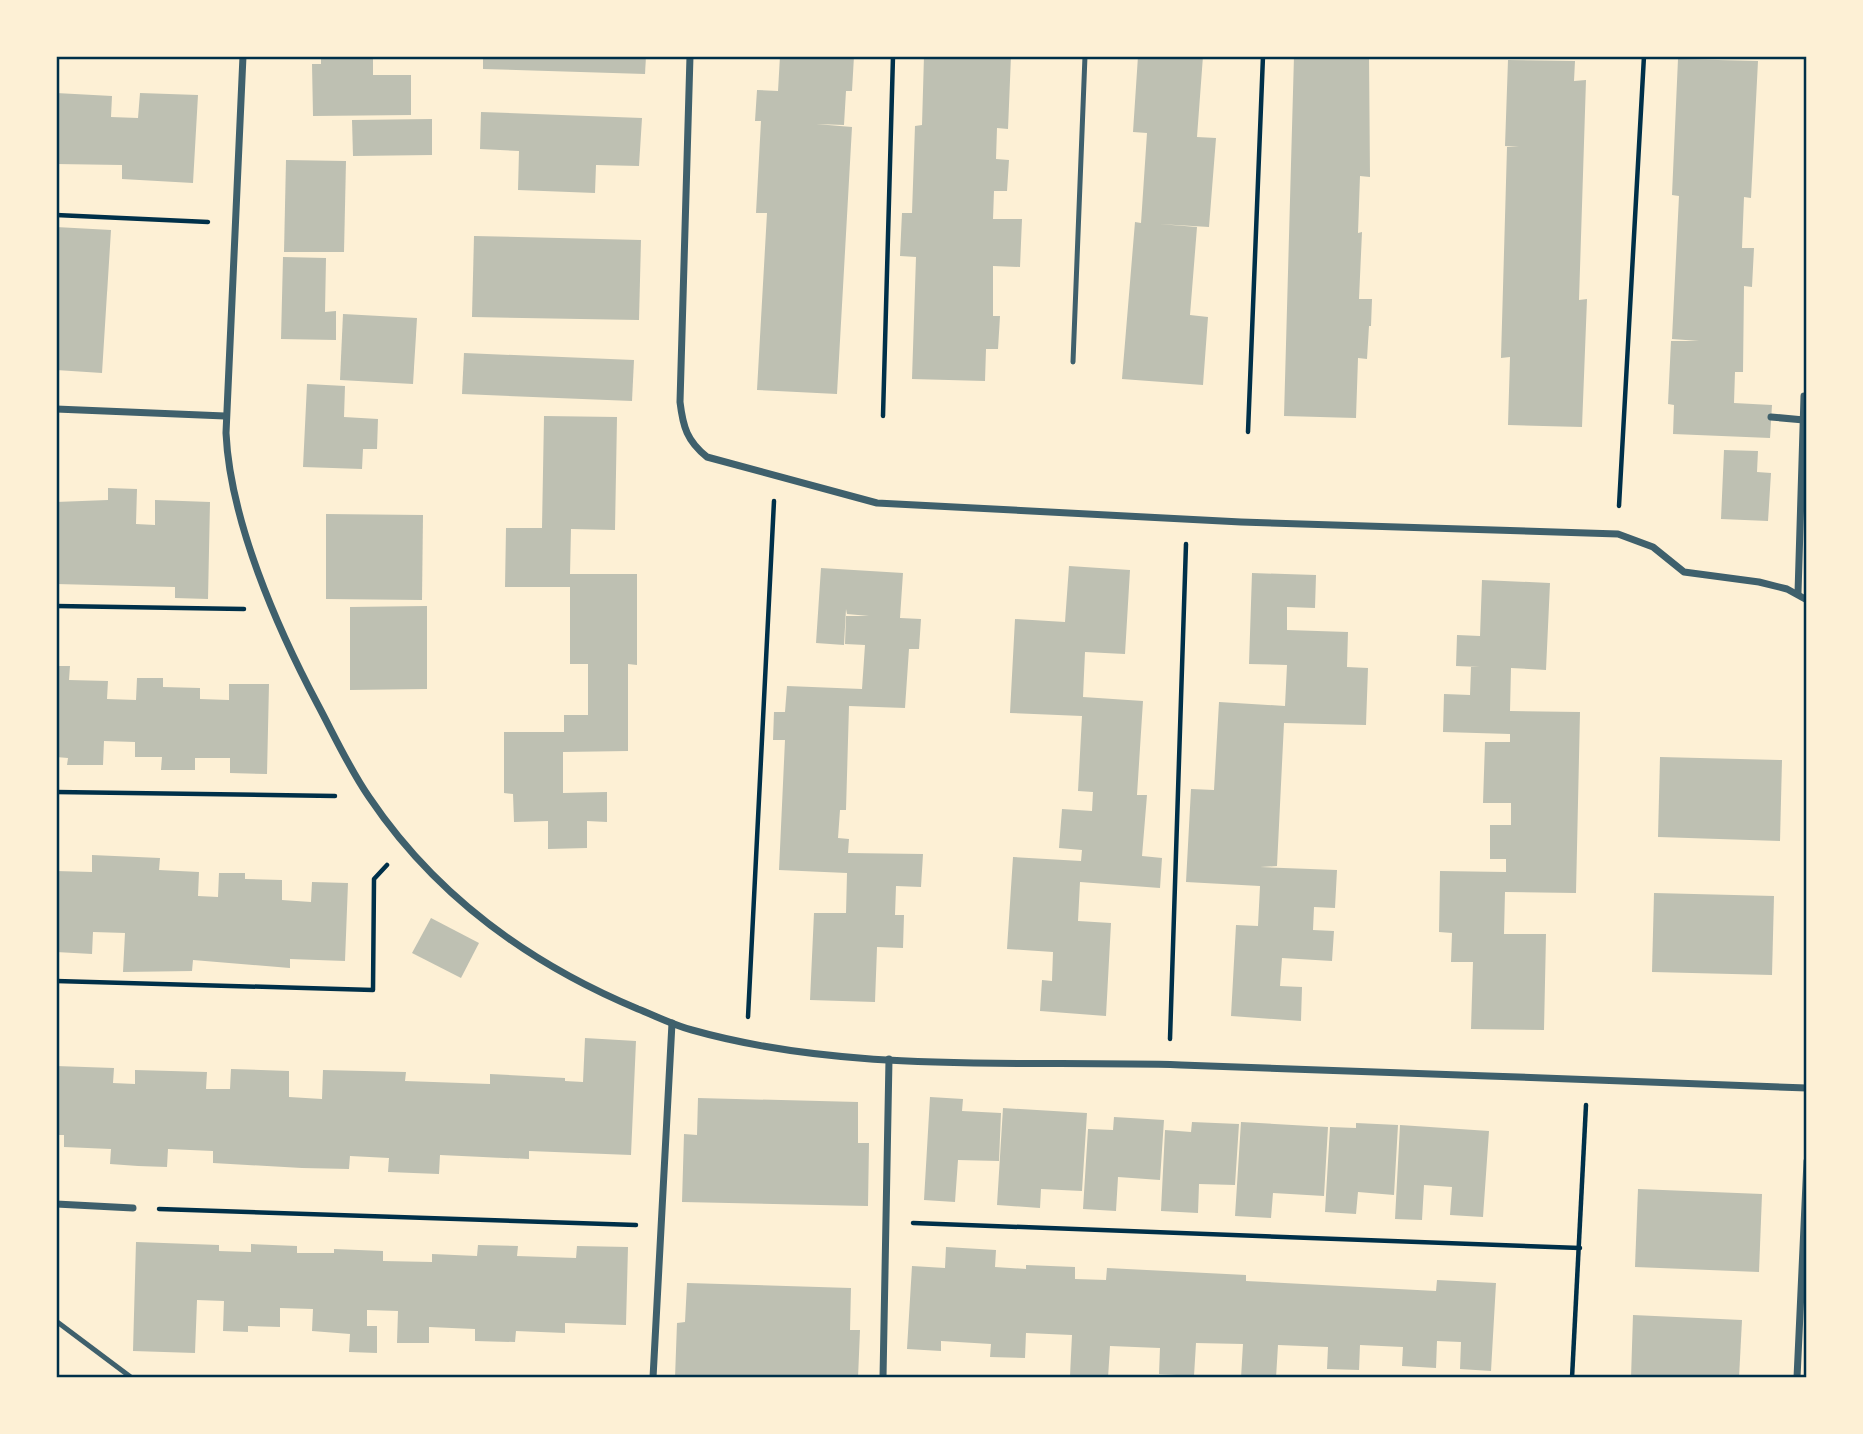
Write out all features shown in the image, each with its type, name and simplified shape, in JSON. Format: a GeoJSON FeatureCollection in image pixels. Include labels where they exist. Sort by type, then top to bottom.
{"type":"FeatureCollection","features":[{"type":"Feature","properties":{"kind":"street"},"geometry":{"type":"LineString","coordinates":[[243,56],[226,416],[227,452],[237,498],[273,610],[306,682],[369,797],[406,844],[460,902],[487,924],[546,963],[583,983],[672,1023],[747,1042],[889,1059],[1169,1065],[1807,1088]]}},
{"type":"Feature","properties":{"kind":"street"},"geometry":{"type":"LineString","coordinates":[[690,56],[680,402],[685,433],[692,445],[707,457],[877,503],[1186,519],[1618,534],[1653,547],[1684,572],[1759,582],[1798,593],[1807,600]]}},
{"type":"Feature","properties":{"kind":"street"},"geometry":{"type":"LineString","coordinates":[[1798,593],[1804,396],[1807,396]]}},
{"type":"Feature","properties":{"kind":"street"},"geometry":{"type":"LineString","coordinates":[[56,408],[226,416]]}},
{"type":"Feature","properties":{"kind":"street"},"geometry":{"type":"LineString","coordinates":[[1771,417],[1804,420]]}},
{"type":"Feature","properties":{"kind":"street"},"geometry":{"type":"LineString","coordinates":[[653,1378],[672,1023]]}},
{"type":"Feature","properties":{"kind":"street"},"geometry":{"type":"LineString","coordinates":[[883,1378],[889,1059]]}},
{"type":"Feature","properties":{"kind":"street"},"geometry":{"type":"LineString","coordinates":[[1797,1378],[1807,1161]]}},
{"type":"Feature","properties":{"kind":"street"},"geometry":{"type":"LineString","coordinates":[[56,1204],[133,1208]]}},
{"type":"Feature","properties":{"kind":"lane"},"geometry":{"type":"LineString","coordinates":[[1073,362],[1085,56]]}},
{"type":"Feature","properties":{"kind":"lane"},"geometry":{"type":"LineString","coordinates":[[56,1321],[132,1378]]}},
{"type":"Feature","properties":{"kind":"path"},"geometry":{"type":"LineString","coordinates":[[883,416],[893,56]]}},
{"type":"Feature","properties":{"kind":"path"},"geometry":{"type":"LineString","coordinates":[[1248,432],[1263,56]]}},
{"type":"Feature","properties":{"kind":"path"},"geometry":{"type":"LineString","coordinates":[[1618,534],[1644,56]]}},
{"type":"Feature","properties":{"kind":"path"},"geometry":{"type":"LineString","coordinates":[[56,215],[234,223]]}},
{"type":"Feature","properties":{"kind":"path"},"geometry":{"type":"LineString","coordinates":[[747,1042],[775,477]]}},
{"type":"Feature","properties":{"kind":"path"},"geometry":{"type":"LineString","coordinates":[[1169,1065],[1186,519]]}},
{"type":"Feature","properties":{"kind":"path"},"geometry":{"type":"LineString","coordinates":[[56,606],[273,610]]}},
{"type":"Feature","properties":{"kind":"path"},"geometry":{"type":"LineString","coordinates":[[56,792],[369,797]]}},
{"type":"Feature","properties":{"kind":"path"},"geometry":{"type":"LineString","coordinates":[[56,981],[373,990],[374,879],[406,844]]}},
{"type":"Feature","properties":{"kind":"path"},"geometry":{"type":"LineString","coordinates":[[1572,1378],[1587,1079]]}},
{"type":"Feature","properties":{"kind":"path"},"geometry":{"type":"LineString","coordinates":[[133,1208],[661,1226]]}},
{"type":"Feature","properties":{"kind":"path"},"geometry":{"type":"LineString","coordinates":[[886,1222],[1580,1248]]}},
{"type":"Feature","properties":{"kind":"building"},"geometry":{"type":"Polygon","coordinates":[[[321,56],[373,56],[373,75],[411,75],[411,115],[313,116],[312,64],[321,64],[321,56]]]}},
{"type":"Feature","properties":{"kind":"building"},"geometry":{"type":"Polygon","coordinates":[[[483,56],[646,56],[645,74],[483,69],[483,56]]]}},
{"type":"Feature","properties":{"kind":"building"},"geometry":{"type":"Polygon","coordinates":[[[780,56],[854,56],[852,91],[846,91],[844,125],[816,124],[852,127],[837,394],[757,390],[767,213],[756,213],[761,121],[755,121],[757,90],[778,91],[780,56]]]}},
{"type":"Feature","properties":{"kind":"building"},"geometry":{"type":"Polygon","coordinates":[[[924,56],[1011,56],[1008,129],[997,128],[996,159],[1009,160],[1007,191],[994,191],[993,219],[1022,219],[1020,267],[993,266],[993,316],[1000,316],[998,349],[986,349],[985,381],[912,379],[916,257],[900,256],[902,213],[912,213],[915,126],[922,125],[924,56]]]}},
{"type":"Feature","properties":{"kind":"building"},"geometry":{"type":"Polygon","coordinates":[[[1138,56],[1203,56],[1197,137],[1216,138],[1209,227],[1159,224],[1197,227],[1190,315],[1208,317],[1203,385],[1122,379],[1135,222],[1141,223],[1147,133],[1133,132],[1138,56]]]}},
{"type":"Feature","properties":{"kind":"building"},"geometry":{"type":"Polygon","coordinates":[[[1294,56],[1369,56],[1370,177],[1360,176],[1358,233],[1362,232],[1359,299],[1372,299],[1367,359],[1358,358],[1356,418],[1284,416],[1294,56]]]}},
{"type":"Feature","properties":{"kind":"building"},"geometry":{"type":"Polygon","coordinates":[[[1678,59],[1758,61],[1751,198],[1744,197],[1742,248],[1754,248],[1752,287],[1744,286],[1743,372],[1735,372],[1734,403],[1772,405],[1770,438],[1673,434],[1674,405],[1668,404],[1671,341],[1699,341],[1672,339],[1679,196],[1672,195],[1678,59]]]}},
{"type":"Feature","properties":{"kind":"building"},"geometry":{"type":"Polygon","coordinates":[[[1508,60],[1575,61],[1574,81],[1586,80],[1579,300],[1587,299],[1582,427],[1508,425],[1510,357],[1501,358],[1507,147],[1519,147],[1505,146],[1508,60]]]}},
{"type":"Feature","properties":{"kind":"building"},"geometry":{"type":"Polygon","coordinates":[[[56,93],[112,96],[111,117],[138,118],[140,93],[198,95],[193,183],[122,179],[122,165],[56,164],[56,93]]]}},
{"type":"Feature","properties":{"kind":"building"},"geometry":{"type":"Polygon","coordinates":[[[481,112],[642,118],[639,166],[596,165],[595,193],[518,190],[519,151],[480,149],[481,112]]]}},
{"type":"Feature","properties":{"kind":"building"},"geometry":{"type":"Polygon","coordinates":[[[432,119],[432,155],[353,156],[352,120],[432,119]]]}},
{"type":"Feature","properties":{"kind":"building"},"geometry":{"type":"Polygon","coordinates":[[[286,160],[346,161],[344,252],[284,252],[286,160]]]}},
{"type":"Feature","properties":{"kind":"building"},"geometry":{"type":"Polygon","coordinates":[[[56,227],[111,230],[102,373],[56,370],[56,227]]]}},
{"type":"Feature","properties":{"kind":"building"},"geometry":{"type":"Polygon","coordinates":[[[474,236],[641,240],[639,320],[472,317],[474,236]]]}},
{"type":"Feature","properties":{"kind":"building"},"geometry":{"type":"Polygon","coordinates":[[[283,257],[326,258],[325,312],[336,311],[336,340],[281,339],[283,257]]]}},
{"type":"Feature","properties":{"kind":"building"},"geometry":{"type":"Polygon","coordinates":[[[343,314],[417,318],[413,384],[340,380],[343,314]]]}},
{"type":"Feature","properties":{"kind":"building"},"geometry":{"type":"Polygon","coordinates":[[[464,353],[634,360],[632,401],[462,394],[464,353]]]}},
{"type":"Feature","properties":{"kind":"building"},"geometry":{"type":"Polygon","coordinates":[[[307,384],[345,386],[344,417],[378,419],[377,449],[363,449],[362,469],[303,467],[307,384]]]}},
{"type":"Feature","properties":{"kind":"building"},"geometry":{"type":"Polygon","coordinates":[[[544,416],[617,417],[615,530],[571,529],[570,574],[637,574],[637,665],[628,664],[628,751],[563,752],[563,793],[607,792],[607,822],[587,821],[587,848],[548,849],[548,821],[514,822],[513,794],[504,793],[504,732],[564,732],[564,715],[588,715],[588,664],[570,664],[570,587],[505,587],[506,528],[542,528],[544,416]]]}},
{"type":"Feature","properties":{"kind":"building"},"geometry":{"type":"Polygon","coordinates":[[[1724,450],[1758,451],[1757,472],[1771,473],[1768,521],[1721,519],[1724,450]]]}},
{"type":"Feature","properties":{"kind":"building"},"geometry":{"type":"Polygon","coordinates":[[[108,488],[137,489],[136,524],[155,525],[155,500],[210,502],[208,599],[175,598],[175,587],[56,584],[56,502],[108,500],[108,488]]]}},
{"type":"Feature","properties":{"kind":"building"},"geometry":{"type":"Polygon","coordinates":[[[326,514],[423,515],[422,600],[326,599],[326,514]]]}},
{"type":"Feature","properties":{"kind":"building"},"geometry":{"type":"Polygon","coordinates":[[[1069,566],[1130,570],[1125,654],[1085,652],[1083,697],[1143,701],[1137,795],[1147,795],[1142,856],[1162,858],[1160,888],[1080,882],[1078,921],[1111,923],[1106,1016],[1040,1011],[1042,980],[1052,981],[1053,952],[1007,949],[1013,857],[1081,861],[1082,850],[1059,848],[1062,809],[1092,811],[1093,792],[1078,791],[1082,716],[1010,713],[1015,619],[1065,622],[1069,566]]]}},
{"type":"Feature","properties":{"kind":"building"},"geometry":{"type":"Polygon","coordinates":[[[821,568],[903,573],[900,618],[921,619],[919,649],[909,649],[905,708],[849,706],[846,810],[840,810],[838,838],[849,839],[848,853],[923,854],[921,887],[896,886],[895,915],[904,915],[903,948],[877,947],[875,1002],[810,1000],[814,913],[846,913],[847,873],[779,870],[785,740],[773,740],[774,712],[785,712],[787,686],[862,689],[865,645],[845,644],[846,616],[869,616],[847,614],[846,609],[844,645],[816,643],[821,568]]]}},
{"type":"Feature","properties":{"kind":"building"},"geometry":{"type":"Polygon","coordinates":[[[1252,573],[1316,575],[1315,608],[1287,607],[1287,630],[1348,632],[1347,667],[1368,668],[1366,725],[1284,723],[1277,866],[1260,867],[1337,870],[1335,908],[1314,907],[1313,930],[1334,931],[1332,961],[1282,958],[1280,986],[1302,987],[1301,1021],[1231,1016],[1236,925],[1258,926],[1260,886],[1186,882],[1191,789],[1214,790],[1219,702],[1285,706],[1287,665],[1249,664],[1252,573]]]}},
{"type":"Feature","properties":{"kind":"building"},"geometry":{"type":"Polygon","coordinates":[[[1482,580],[1550,583],[1546,670],[1511,668],[1510,711],[1580,712],[1576,893],[1505,892],[1504,934],[1546,934],[1544,1030],[1471,1029],[1473,962],[1451,962],[1452,933],[1439,932],[1440,871],[1506,872],[1506,859],[1490,859],[1490,825],[1511,825],[1511,803],[1483,803],[1485,742],[1510,742],[1510,734],[1443,732],[1444,694],[1470,695],[1471,667],[1480,667],[1456,666],[1457,635],[1480,636],[1482,580]]]}},
{"type":"Feature","properties":{"kind":"building"},"geometry":{"type":"Polygon","coordinates":[[[427,606],[427,689],[350,690],[350,607],[427,606]]]}},
{"type":"Feature","properties":{"kind":"building"},"geometry":{"type":"Polygon","coordinates":[[[56,666],[70,666],[69,680],[108,681],[107,699],[136,700],[137,678],[163,678],[163,687],[200,688],[200,699],[229,700],[229,684],[269,684],[267,774],[230,773],[230,758],[195,758],[195,770],[161,770],[162,757],[135,757],[135,742],[104,741],[103,765],[67,765],[68,758],[56,757],[56,666]]]}},
{"type":"Feature","properties":{"kind":"building"},"geometry":{"type":"Polygon","coordinates":[[[1660,757],[1782,760],[1780,841],[1658,837],[1660,757]]]}},
{"type":"Feature","properties":{"kind":"building"},"geometry":{"type":"Polygon","coordinates":[[[92,855],[160,858],[159,870],[199,872],[198,896],[218,897],[219,873],[245,873],[245,879],[282,880],[282,900],[311,902],[312,882],[348,883],[345,961],[290,959],[290,968],[193,960],[192,971],[123,972],[125,933],[93,932],[92,954],[56,952],[56,871],[92,872],[92,855]]]}},
{"type":"Feature","properties":{"kind":"building"},"geometry":{"type":"Polygon","coordinates":[[[1654,893],[1774,896],[1772,975],[1652,972],[1654,893]]]}},
{"type":"Feature","properties":{"kind":"building"},"geometry":{"type":"Polygon","coordinates":[[[431,918],[479,943],[461,978],[412,953],[431,918]]]}},
{"type":"Feature","properties":{"kind":"building"},"geometry":{"type":"Polygon","coordinates":[[[585,1038],[636,1041],[631,1155],[529,1151],[529,1159],[440,1155],[439,1174],[388,1172],[389,1158],[350,1156],[349,1169],[302,1168],[213,1163],[213,1151],[168,1149],[167,1167],[138,1166],[110,1164],[111,1149],[64,1147],[64,1135],[56,1135],[56,1066],[114,1068],[113,1083],[135,1084],[135,1070],[207,1072],[206,1089],[230,1089],[231,1069],[289,1071],[289,1097],[322,1099],[323,1070],[406,1072],[405,1081],[490,1084],[490,1074],[565,1078],[565,1081],[583,1082],[585,1038]]]}},
{"type":"Feature","properties":{"kind":"building"},"geometry":{"type":"Polygon","coordinates":[[[930,1097],[963,1099],[962,1111],[1001,1113],[999,1161],[958,1160],[955,1202],[924,1200],[930,1097]]]}},
{"type":"Feature","properties":{"kind":"building"},"geometry":{"type":"Polygon","coordinates":[[[698,1098],[858,1102],[858,1143],[869,1143],[868,1206],[682,1202],[684,1134],[697,1135],[698,1098]]]}},
{"type":"Feature","properties":{"kind":"building"},"geometry":{"type":"Polygon","coordinates":[[[1003,1108],[1087,1113],[1082,1191],[1041,1189],[1040,1208],[997,1205],[1003,1108]]]}},
{"type":"Feature","properties":{"kind":"building"},"geometry":{"type":"Polygon","coordinates":[[[1114,1117],[1164,1120],[1160,1180],[1118,1177],[1116,1211],[1083,1209],[1088,1129],[1113,1130],[1114,1117]]]}},
{"type":"Feature","properties":{"kind":"building"},"geometry":{"type":"Polygon","coordinates":[[[1192,1122],[1239,1124],[1235,1185],[1199,1184],[1198,1213],[1161,1211],[1165,1130],[1191,1132],[1192,1122]]]}},
{"type":"Feature","properties":{"kind":"building"},"geometry":{"type":"Polygon","coordinates":[[[1241,1122],[1328,1127],[1324,1196],[1273,1193],[1271,1218],[1235,1216],[1241,1122]]]}},
{"type":"Feature","properties":{"kind":"building"},"geometry":{"type":"Polygon","coordinates":[[[1356,1123],[1398,1125],[1394,1195],[1358,1192],[1356,1214],[1325,1212],[1330,1127],[1356,1128],[1356,1123]]]}},
{"type":"Feature","properties":{"kind":"building"},"geometry":{"type":"Polygon","coordinates":[[[1400,1125],[1489,1131],[1483,1217],[1450,1215],[1452,1187],[1424,1185],[1422,1220],[1395,1219],[1400,1125]]]}},
{"type":"Feature","properties":{"kind":"building"},"geometry":{"type":"Polygon","coordinates":[[[1638,1189],[1762,1194],[1759,1272],[1635,1267],[1638,1189]]]}},
{"type":"Feature","properties":{"kind":"building"},"geometry":{"type":"Polygon","coordinates":[[[136,1242],[219,1245],[219,1251],[251,1252],[251,1244],[297,1246],[297,1253],[334,1253],[334,1249],[383,1251],[383,1261],[432,1262],[432,1254],[477,1256],[478,1245],[518,1246],[517,1256],[576,1258],[577,1246],[628,1247],[626,1325],[565,1323],[565,1333],[516,1331],[515,1342],[475,1341],[475,1329],[429,1327],[429,1343],[397,1343],[398,1311],[367,1310],[367,1326],[377,1326],[377,1353],[349,1352],[350,1334],[312,1331],[313,1309],[280,1308],[280,1327],[248,1326],[248,1332],[223,1331],[224,1301],[197,1300],[195,1353],[133,1351],[136,1242]]]}},
{"type":"Feature","properties":{"kind":"building"},"geometry":{"type":"Polygon","coordinates":[[[946,1247],[996,1250],[995,1267],[1075,1267],[1075,1279],[1106,1280],[1107,1268],[1246,1275],[1246,1281],[1436,1291],[1437,1280],[1496,1283],[1491,1371],[1460,1369],[1461,1342],[1437,1341],[1436,1368],[1402,1366],[1403,1347],[1360,1345],[1359,1370],[1327,1369],[1328,1347],[1278,1345],[1276,1378],[1241,1378],[1243,1344],[1196,1343],[1194,1376],[1159,1374],[1160,1348],[1110,1346],[1108,1378],[1070,1376],[1072,1335],[1026,1333],[1025,1358],[990,1357],[991,1344],[941,1341],[941,1351],[907,1349],[912,1266],[945,1268],[946,1247]]]}},
{"type":"Feature","properties":{"kind":"building"},"geometry":{"type":"Polygon","coordinates":[[[687,1283],[851,1288],[850,1330],[860,1330],[858,1378],[675,1378],[677,1323],[685,1322],[687,1283]]]}},
{"type":"Feature","properties":{"kind":"building"},"geometry":{"type":"Polygon","coordinates":[[[1633,1315],[1742,1320],[1739,1378],[1631,1378],[1633,1315]]]}}]}
